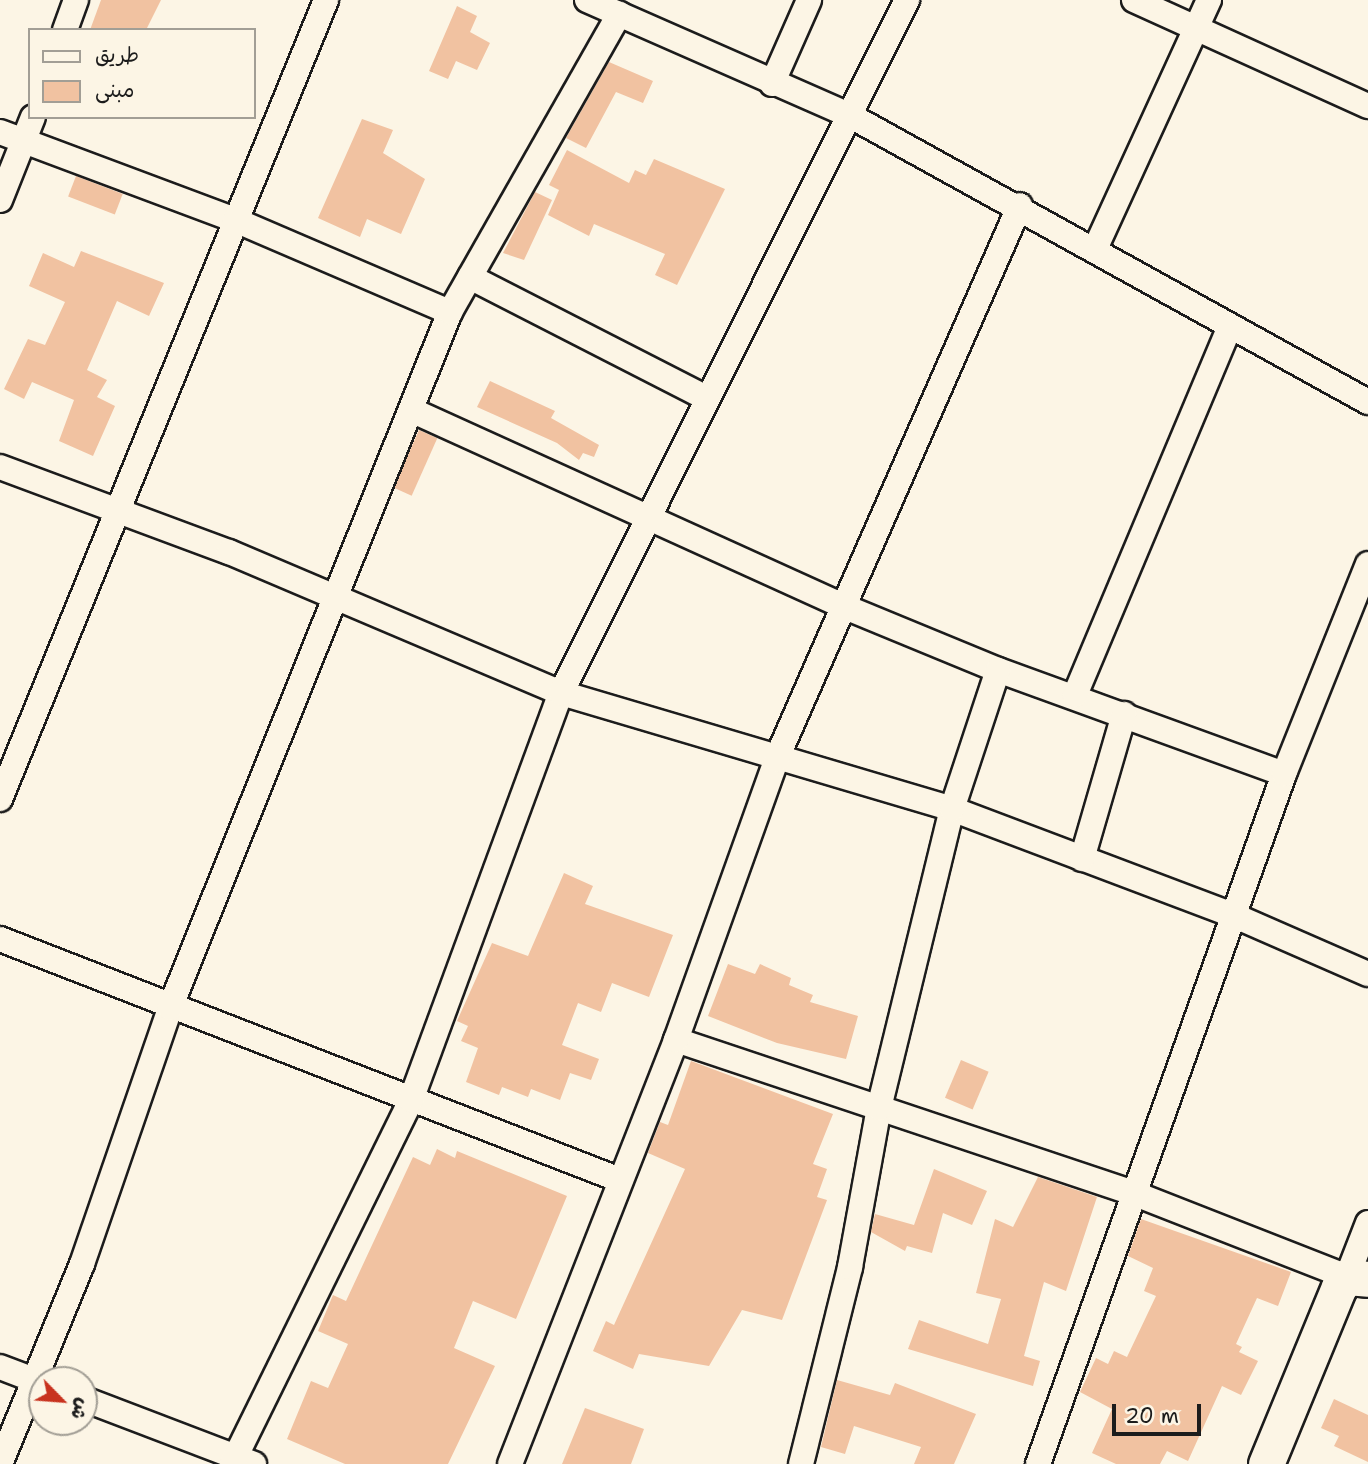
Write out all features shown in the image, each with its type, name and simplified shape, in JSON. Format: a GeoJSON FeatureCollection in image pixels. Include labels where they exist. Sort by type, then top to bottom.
{"type":"FeatureCollection","features":[{"type":"Feature","properties":{"kind":"street"},"geometry":{"type":"LineString","coordinates":[[66,28],[76,0]]}},
{"type":"Feature","properties":{"kind":"street"},"geometry":{"type":"LineString","coordinates":[[0,799],[326,0]]}},
{"type":"Feature","properties":{"kind":"street"},"geometry":{"type":"LineString","coordinates":[[587,0],[849,116],[1020,205],[1368,402]]}},
{"type":"Feature","properties":{"kind":"street"},"geometry":{"type":"LineString","coordinates":[[772,84],[809,0]]}},
{"type":"Feature","properties":{"kind":"street"},"geometry":{"type":"LineString","coordinates":[[98,1405],[241,1461],[411,1100],[561,693],[705,397],[907,0]]}},
{"type":"Feature","properties":{"kind":"street"},"geometry":{"type":"LineString","coordinates":[[1134,0],[1195,30],[1368,106]]}},
{"type":"Feature","properties":{"kind":"street"},"geometry":{"type":"LineString","coordinates":[[1095,249],[1209,0]]}},
{"type":"Feature","properties":{"kind":"street"},"geometry":{"type":"LineString","coordinates":[[44,1366],[82,1264],[170,1008],[450,312],[619,13]]}},
{"type":"Feature","properties":{"kind":"street"},"geometry":{"type":"LineString","coordinates":[[0,200],[32,119]]}},
{"type":"Feature","properties":{"kind":"street"},"geometry":{"type":"LineString","coordinates":[[0,132],[235,220],[450,312]]}},
{"type":"Feature","properties":{"kind":"street"},"geometry":{"type":"LineString","coordinates":[[510,1464],[676,1040],[776,760],[1020,205]]}},
{"type":"Feature","properties":{"kind":"street"},"geometry":{"type":"LineString","coordinates":[[470,277],[705,397]]}},
{"type":"Feature","properties":{"kind":"street"},"geometry":{"type":"LineString","coordinates":[[1075,695],[1230,326]]}},
{"type":"Feature","properties":{"kind":"street"},"geometry":{"type":"LineString","coordinates":[[411,410],[845,607],[998,670],[1075,695],[1284,774]]}},
{"type":"Feature","properties":{"kind":"street"},"geometry":{"type":"LineString","coordinates":[[0,467],[337,597],[561,693],[776,760],[952,808],[1233,915],[1368,974]]}},
{"type":"Feature","properties":{"kind":"street"},"geometry":{"type":"LineString","coordinates":[[1038,1464],[1079,1360],[1133,1193],[1284,774],[1368,564]]}},
{"type":"Feature","properties":{"kind":"street"},"geometry":{"type":"LineString","coordinates":[[801,1464],[850,1267],[878,1108],[952,808],[998,670]]}},
{"type":"Feature","properties":{"kind":"street"},"geometry":{"type":"LineString","coordinates":[[1082,859],[1124,714]]}},
{"type":"Feature","properties":{"kind":"street"},"geometry":{"type":"LineString","coordinates":[[0,939],[170,1008],[620,1180]]}},
{"type":"Feature","properties":{"kind":"street"},"geometry":{"type":"LineString","coordinates":[[676,1040],[1133,1193],[1358,1278]]}},
{"type":"Feature","properties":{"kind":"street"},"geometry":{"type":"LineString","coordinates":[[1266,1464],[1333,1298],[1358,1278],[1368,1223]]}},
{"type":"Feature","properties":{"kind":"street"},"geometry":{"type":"LineString","coordinates":[[0,1367],[28,1377]]}},
{"type":"Feature","properties":{"kind":"street"},"geometry":{"type":"LineString","coordinates":[[0,1464],[28,1403]]}},
{"type":"Feature","properties":{"kind":"building"},"geometry":{"type":"Polygon","coordinates":[[[101,0],[161,0],[147,28],[91,28],[101,0]]]}},
{"type":"Feature","properties":{"kind":"building"},"geometry":{"type":"Polygon","coordinates":[[[457,6],[477,16],[470,32],[490,43],[477,70],[456,61],[448,79],[429,71],[457,6]]]}},
{"type":"Feature","properties":{"kind":"building"},"geometry":{"type":"Polygon","coordinates":[[[609,62],[653,81],[643,103],[616,92],[586,148],[566,138],[609,62]]]}},
{"type":"Feature","properties":{"kind":"building"},"geometry":{"type":"Polygon","coordinates":[[[362,119],[393,130],[383,153],[425,179],[401,234],[367,219],[360,237],[318,218],[362,119]]]}},
{"type":"Feature","properties":{"kind":"building"},"geometry":{"type":"Polygon","coordinates":[[[567,150],[629,183],[635,170],[646,175],[654,159],[725,189],[677,285],[655,275],[665,254],[594,224],[589,236],[548,215],[559,190],[549,185],[567,150]]]}},
{"type":"Feature","properties":{"kind":"building"},"geometry":{"type":"Polygon","coordinates":[[[76,176],[123,194],[115,214],[68,197],[76,176]]]}},
{"type":"Feature","properties":{"kind":"building"},"geometry":{"type":"Polygon","coordinates":[[[535,192],[552,200],[524,260],[503,253],[535,192]]]}},
{"type":"Feature","properties":{"kind":"building"},"geometry":{"type":"Polygon","coordinates":[[[81,251],[164,283],[149,316],[117,301],[87,370],[107,380],[97,397],[115,406],[93,456],[59,441],[74,400],[32,382],[24,399],[4,389],[28,339],[45,345],[65,302],[29,286],[43,253],[74,267],[81,251]]]}},
{"type":"Feature","properties":{"kind":"building"},"geometry":{"type":"Polygon","coordinates":[[[490,381],[555,411],[551,418],[599,445],[594,457],[583,453],[579,460],[557,443],[477,407],[490,381]]]}},
{"type":"Feature","properties":{"kind":"building"},"geometry":{"type":"Polygon","coordinates":[[[419,430],[437,438],[412,496],[393,488],[419,430]]]}},
{"type":"Feature","properties":{"kind":"building"},"geometry":{"type":"Polygon","coordinates":[[[564,873],[593,886],[585,904],[673,935],[649,997],[612,983],[601,1012],[578,1003],[562,1045],[599,1059],[591,1080],[570,1073],[560,1100],[531,1089],[528,1097],[502,1087],[499,1095],[466,1082],[478,1048],[461,1041],[468,1026],[457,1021],[492,943],[528,956],[564,873]]]}},
{"type":"Feature","properties":{"kind":"building"},"geometry":{"type":"Polygon","coordinates":[[[728,964],[755,974],[760,964],[791,978],[789,985],[813,995],[810,1002],[858,1016],[846,1059],[777,1043],[708,1016],[728,964]]]}},
{"type":"Feature","properties":{"kind":"building"},"geometry":{"type":"Polygon","coordinates":[[[961,1060],[989,1072],[973,1109],[945,1098],[961,1060]]]}},
{"type":"Feature","properties":{"kind":"building"},"geometry":{"type":"Polygon","coordinates":[[[691,1061],[833,1114],[813,1164],[827,1169],[817,1197],[827,1200],[782,1320],[742,1310],[709,1366],[639,1354],[633,1369],[593,1351],[606,1321],[614,1325],[685,1169],[648,1153],[660,1122],[668,1125],[691,1061]]]}},
{"type":"Feature","properties":{"kind":"building"},"geometry":{"type":"Polygon","coordinates":[[[437,1149],[455,1158],[457,1151],[567,1196],[516,1319],[473,1301],[454,1348],[495,1366],[448,1464],[345,1464],[287,1439],[311,1381],[328,1388],[348,1344],[318,1331],[333,1295],[346,1301],[413,1157],[430,1165],[437,1149]]]}},
{"type":"Feature","properties":{"kind":"building"},"geometry":{"type":"Polygon","coordinates":[[[934,1169],[987,1191],[972,1225],[943,1213],[932,1253],[907,1246],[905,1251],[871,1232],[875,1214],[914,1225],[934,1169]]]}},
{"type":"Feature","properties":{"kind":"building"},"geometry":{"type":"Polygon","coordinates":[[[1038,1177],[1097,1197],[1066,1291],[1044,1282],[1024,1356],[1040,1361],[1033,1386],[908,1349],[919,1320],[988,1344],[1001,1299],[976,1293],[995,1219],[1013,1227],[1038,1177]]]}},
{"type":"Feature","properties":{"kind":"building"},"geometry":{"type":"Polygon","coordinates":[[[1141,1219],[1291,1272],[1278,1306],[1257,1298],[1236,1344],[1242,1347],[1239,1352],[1258,1361],[1241,1395],[1222,1386],[1188,1461],[1167,1451],[1160,1464],[1116,1464],[1092,1453],[1112,1409],[1080,1392],[1096,1358],[1108,1364],[1114,1351],[1127,1357],[1156,1296],[1144,1291],[1153,1268],[1128,1256],[1141,1219]]]}},
{"type":"Feature","properties":{"kind":"building"},"geometry":{"type":"Polygon","coordinates":[[[837,1380],[890,1395],[895,1383],[976,1414],[954,1464],[914,1464],[921,1447],[854,1426],[845,1454],[821,1447],[837,1380]]]}},
{"type":"Feature","properties":{"kind":"building"},"geometry":{"type":"Polygon","coordinates":[[[1334,1399],[1368,1415],[1368,1462],[1334,1446],[1339,1436],[1321,1428],[1334,1399]]]}},
{"type":"Feature","properties":{"kind":"building"},"geometry":{"type":"Polygon","coordinates":[[[585,1408],[644,1429],[631,1464],[562,1464],[585,1408]]]}}]}
